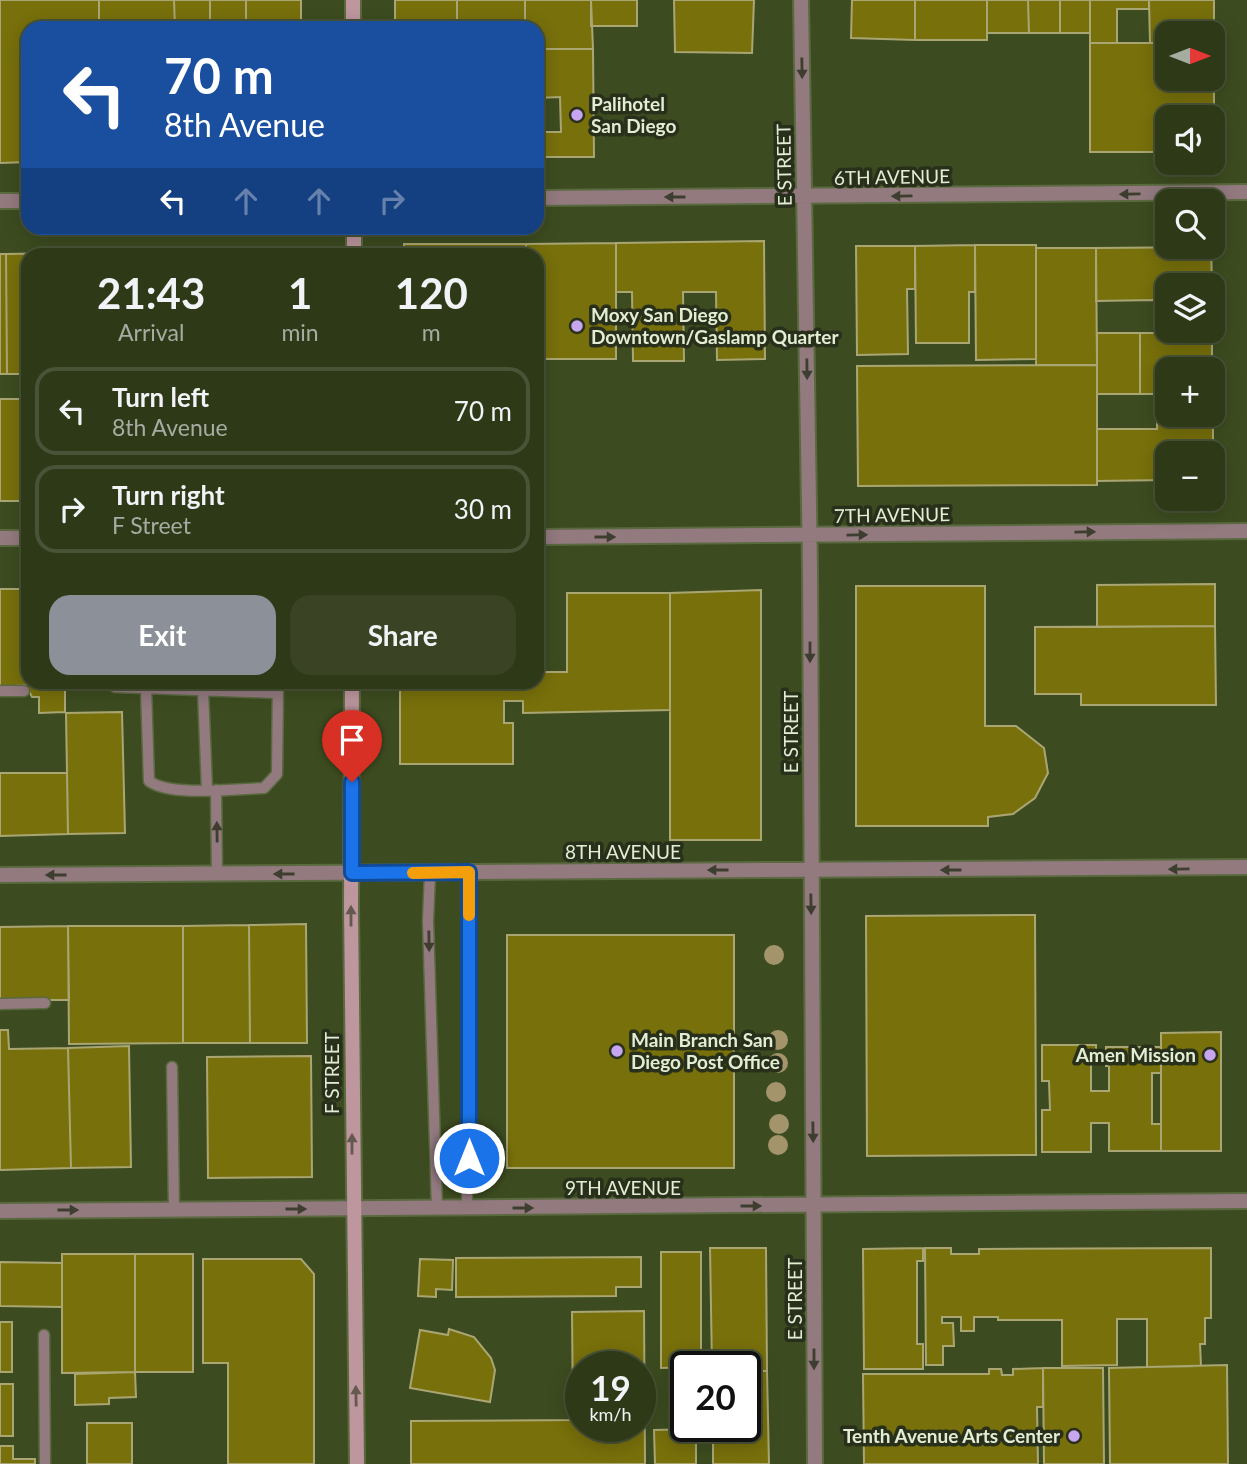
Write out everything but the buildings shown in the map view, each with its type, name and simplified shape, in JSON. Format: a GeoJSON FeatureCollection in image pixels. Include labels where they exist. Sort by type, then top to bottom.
{"type":"FeatureCollection","features":[{"type":"Feature","properties":{"kind":"main road"},"geometry":{"type":"LineString","coordinates":[[353,0],[353,21]]}},
{"type":"Feature","properties":{"kind":"main road","name":"F STREET"},"geometry":{"type":"LineString","coordinates":[[352,689],[352,1209],[357,1464]]}},
{"type":"Feature","properties":{"kind":"street","name":"E STREET"},"geometry":{"type":"LineString","coordinates":[[800,0],[810,536],[815,1464]]}},
{"type":"Feature","properties":{"kind":"street","name":"6TH AVENUE"},"geometry":{"type":"LineString","coordinates":[[544,198],[1247,192]]}},
{"type":"Feature","properties":{"kind":"street"},"geometry":{"type":"LineString","coordinates":[[0,201],[21,201]]}},
{"type":"Feature","properties":{"kind":"street","name":"7TH AVENUE"},"geometry":{"type":"LineString","coordinates":[[544,537],[1247,531]]}},
{"type":"Feature","properties":{"kind":"street"},"geometry":{"type":"LineString","coordinates":[[0,538],[21,538]]}},
{"type":"Feature","properties":{"kind":"street","name":"8TH AVENUE"},"geometry":{"type":"LineString","coordinates":[[0,875],[1247,867]]}},
{"type":"Feature","properties":{"kind":"street","name":"9TH AVENUE"},"geometry":{"type":"LineString","coordinates":[[0,1211],[1247,1201]]}},
{"type":"Feature","properties":{"kind":"lane"},"geometry":{"type":"LineString","coordinates":[[145,689],[149,781],[156,787],[172,790],[264,788],[276,774],[278,689]]}},
{"type":"Feature","properties":{"kind":"lane"},"geometry":{"type":"LineString","coordinates":[[174,689],[240,689]]}},
{"type":"Feature","properties":{"kind":"lane"},"geometry":{"type":"LineString","coordinates":[[202,690],[217,874]]}},
{"type":"Feature","properties":{"kind":"lane"},"geometry":{"type":"LineString","coordinates":[[0,691],[24,691]]}},
{"type":"Feature","properties":{"kind":"lane"},"geometry":{"type":"LineString","coordinates":[[467,1208],[469,872]]}},
{"type":"Feature","properties":{"kind":"lane"},"geometry":{"type":"LineString","coordinates":[[430,873],[428,921],[437,1209]]}},
{"type":"Feature","properties":{"kind":"lane"},"geometry":{"type":"LineString","coordinates":[[0,1004],[45,1003]]}},
{"type":"Feature","properties":{"kind":"lane"},"geometry":{"type":"LineString","coordinates":[[173,1067],[174,1210]]}},
{"type":"Feature","properties":{"kind":"lane"},"geometry":{"type":"LineString","coordinates":[[44,1335],[45,1464]]}},
{"type":"Feature","properties":{"kind":"slow traffic"},"geometry":{"type":"LineString","coordinates":[[413,873],[469,872],[469,915]]}},
{"type":"Feature","properties":{"kind":"place","name":"Palihotel San Diego"},"geometry":{"type":"Point","coordinates":[577,115]}},
{"type":"Feature","properties":{"kind":"place","name":"Moxy San Diego Downtown/Gaslamp Quarter"},"geometry":{"type":"Point","coordinates":[577,326]}},
{"type":"Feature","properties":{"kind":"place","name":"Main Branch San Diego Post Office"},"geometry":{"type":"Point","coordinates":[617,1051]}},
{"type":"Feature","properties":{"kind":"place","name":"Amen Mission"},"geometry":{"type":"Point","coordinates":[1210,1055]}},
{"type":"Feature","properties":{"kind":"place","name":"Tenth Avenue Arts Center"},"geometry":{"type":"Point","coordinates":[1074,1436]}},
{"type":"Feature","properties":{"kind":"route"},"geometry":{"type":"LineString","coordinates":[[352,782],[352,873],[469,872],[469,1158]]}}]}
